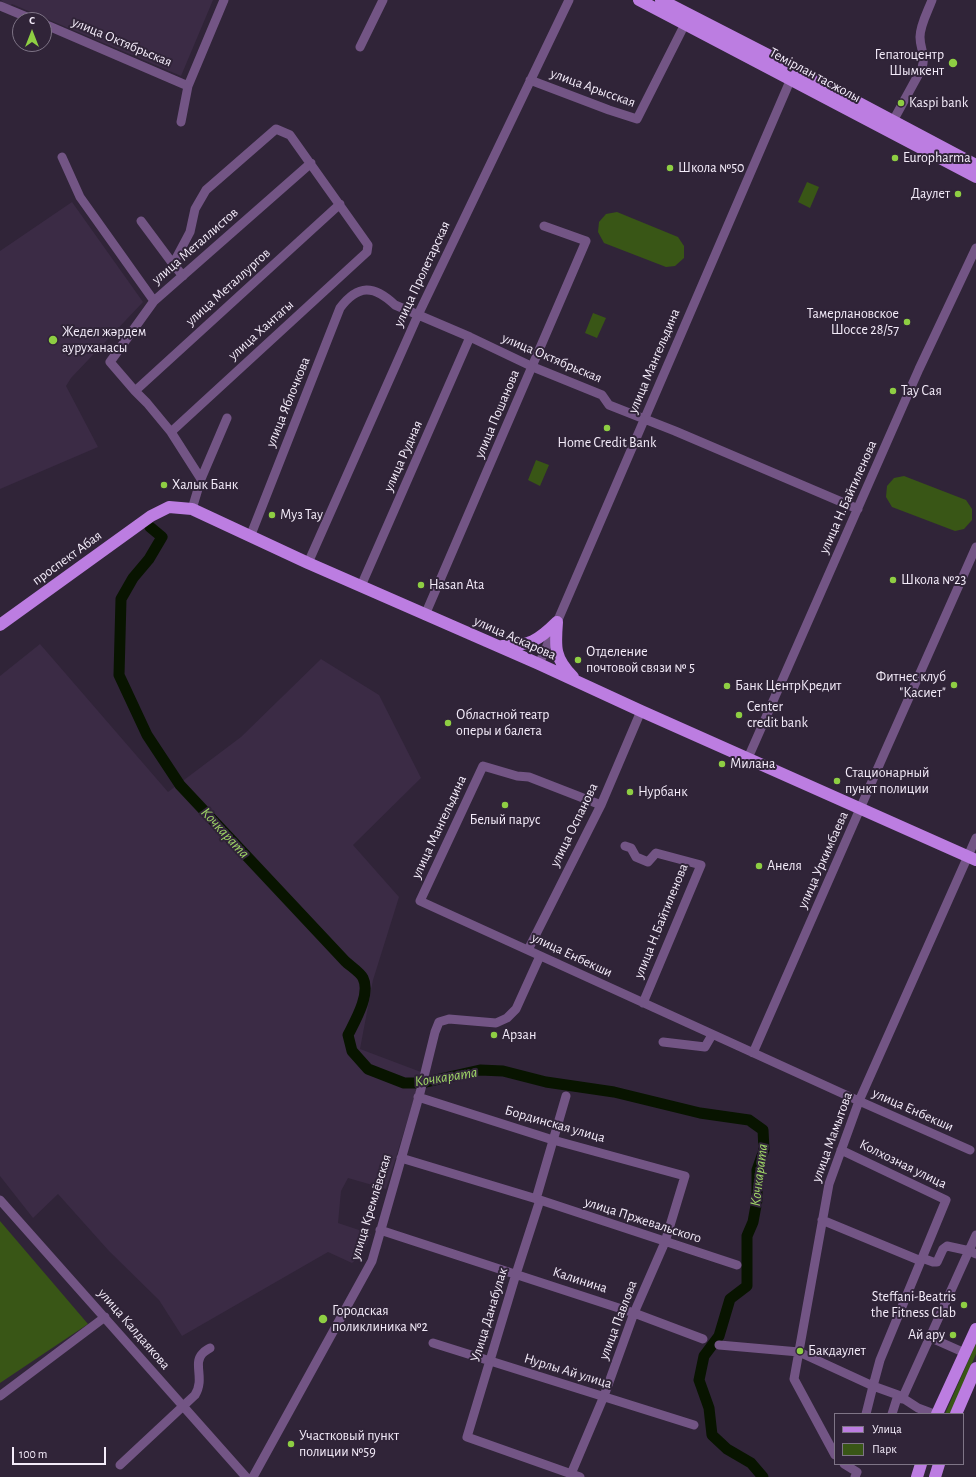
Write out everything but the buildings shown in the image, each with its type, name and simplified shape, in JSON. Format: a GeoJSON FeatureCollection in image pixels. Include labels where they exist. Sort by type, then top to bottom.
{"type":"FeatureCollection","features":[{"type":"Feature","properties":{"kind":"main road","name":"Темірлан тасжолы"},"geometry":{"type":"LineString","coordinates":[[639,0],[685,24],[894,121],[976,165]]}},
{"type":"Feature","properties":{"kind":"main road","name":"Темірлан тасжолы"},"geometry":{"type":"LineString","coordinates":[[661,0],[976,177]]}},
{"type":"Feature","properties":{"kind":"main road","name":"улица Аскарова"},"geometry":{"type":"LineString","coordinates":[[151,516],[169,506],[192,509],[308,563],[539,664],[972,858]]}},
{"type":"Feature","properties":{"kind":"main road","name":"проспект Абая"},"geometry":{"type":"LineString","coordinates":[[0,625],[151,516]]}},
{"type":"Feature","properties":{"kind":"main road"},"geometry":{"type":"LineString","coordinates":[[497,646],[514,646],[534,641],[543,636],[557,622]]}},
{"type":"Feature","properties":{"kind":"main road"},"geometry":{"type":"LineString","coordinates":[[557,622],[557,653],[561,664],[578,682]]}},
{"type":"Feature","properties":{"kind":"main road"},"geometry":{"type":"LineString","coordinates":[[938,1413],[976,1329]]}},
{"type":"Feature","properties":{"kind":"main road"},"geometry":{"type":"LineString","coordinates":[[956,1413],[976,1368]]}},
{"type":"Feature","properties":{"kind":"main road"},"geometry":{"type":"LineString","coordinates":[[917,1477],[921,1465]]}},
{"type":"Feature","properties":{"kind":"main road"},"geometry":{"type":"LineString","coordinates":[[935,1477],[939,1465]]}},
{"type":"Feature","properties":{"kind":"street"},"geometry":{"type":"LineString","coordinates":[[181,122],[188,86],[224,0]]}},
{"type":"Feature","properties":{"kind":"street"},"geometry":{"type":"LineString","coordinates":[[360,46],[383,0]]}},
{"type":"Feature","properties":{"kind":"street","name":"улица Пролетарская"},"geometry":{"type":"LineString","coordinates":[[308,563],[418,315],[569,0]]}},
{"type":"Feature","properties":{"kind":"street"},"geometry":{"type":"LineString","coordinates":[[894,121],[924,62],[920,37],[922,25],[932,0]]}},
{"type":"Feature","properties":{"kind":"street"},"geometry":{"type":"LineString","coordinates":[[0,6],[15,12]]}},
{"type":"Feature","properties":{"kind":"street","name":"улица Арысская"},"geometry":{"type":"LineString","coordinates":[[530,80],[637,119],[685,24]]}},
{"type":"Feature","properties":{"kind":"street","name":"улица Октябрьская"},"geometry":{"type":"LineString","coordinates":[[52,27],[188,86]]}},
{"type":"Feature","properties":{"kind":"street","name":"улица Мангельдина"},"geometry":{"type":"LineString","coordinates":[[539,664],[793,74]]}},
{"type":"Feature","properties":{"kind":"street"},"geometry":{"type":"LineString","coordinates":[[173,264],[190,232],[195,209],[206,190],[276,129],[290,134],[340,204]]}},
{"type":"Feature","properties":{"kind":"street"},"geometry":{"type":"LineString","coordinates":[[62,157],[80,197],[154,301]]}},
{"type":"Feature","properties":{"kind":"street","name":"улица Металлистов"},"geometry":{"type":"LineString","coordinates":[[135,391],[110,362],[154,301],[311,163]]}},
{"type":"Feature","properties":{"kind":"street","name":"улица Хантагы"},"geometry":{"type":"LineString","coordinates":[[171,432],[367,252],[369,249],[368,245],[340,204]]}},
{"type":"Feature","properties":{"kind":"street","name":"улица Металлургов"},"geometry":{"type":"LineString","coordinates":[[135,391],[340,204]]}},
{"type":"Feature","properties":{"kind":"street"},"geometry":{"type":"LineString","coordinates":[[141,221],[183,276]]}},
{"type":"Feature","properties":{"kind":"street","name":"улица Пошанова"},"geometry":{"type":"LineString","coordinates":[[425,615],[586,241],[544,226]]}},
{"type":"Feature","properties":{"kind":"street","name":"улица Н.Байтиленова"},"geometry":{"type":"LineString","coordinates":[[748,758],[921,364],[976,248]]}},
{"type":"Feature","properties":{"kind":"street","name":"улица Октябрьская"},"geometry":{"type":"LineString","coordinates":[[366,290],[376,291],[385,296],[395,306],[470,337],[533,367],[602,395],[609,405],[858,509]]}},
{"type":"Feature","properties":{"kind":"street","name":"улица Яблочкова"},"geometry":{"type":"LineString","coordinates":[[250,537],[340,308],[347,299],[366,290]]}},
{"type":"Feature","properties":{"kind":"street","name":"улица Рудная"},"geometry":{"type":"LineString","coordinates":[[361,586],[470,337]]}},
{"type":"Feature","properties":{"kind":"street"},"geometry":{"type":"LineString","coordinates":[[135,391],[171,432],[201,479]]}},
{"type":"Feature","properties":{"kind":"street"},"geometry":{"type":"LineString","coordinates":[[192,509],[201,479],[227,418]]}},
{"type":"Feature","properties":{"kind":"street","name":"улица Уркимбаева"},"geometry":{"type":"LineString","coordinates":[[753,1053],[976,547]]}},
{"type":"Feature","properties":{"kind":"street","name":"улица Оспанова"},"geometry":{"type":"LineString","coordinates":[[528,950],[600,805],[641,711]]}},
{"type":"Feature","properties":{"kind":"street","name":"улица Мангельдина"},"geometry":{"type":"LineString","coordinates":[[420,900],[483,766],[517,776],[529,777],[600,805]]}},
{"type":"Feature","properties":{"kind":"street","name":"улица Мамытова"},"geometry":{"type":"LineString","coordinates":[[834,1453],[794,1379],[829,1184],[859,1101],[972,858],[976,838]]}},
{"type":"Feature","properties":{"kind":"street","name":"улица Н.Байтиленова"},"geometry":{"type":"LineString","coordinates":[[625,846],[631,848],[636,857],[648,862],[656,853],[700,865],[643,1003]]}},
{"type":"Feature","properties":{"kind":"street","name":"улица Енбекши"},"geometry":{"type":"LineString","coordinates":[[420,900],[712,1035],[970,1150]]}},
{"type":"Feature","properties":{"kind":"street","name":"улица Кремлёвская"},"geometry":{"type":"LineString","coordinates":[[253,1477],[372,1262],[439,1022],[448,1019],[496,1023],[507,1018],[516,1009],[540,956]]}},
{"type":"Feature","properties":{"kind":"street"},"geometry":{"type":"LineString","coordinates":[[663,1042],[705,1047],[712,1035]]}},
{"type":"Feature","properties":{"kind":"street","name":"Улица Данабулак"},"geometry":{"type":"LineString","coordinates":[[566,1096],[538,1200],[467,1437],[576,1476]]}},
{"type":"Feature","properties":{"kind":"street","name":"Бординская улица"},"geometry":{"type":"LineString","coordinates":[[418,1097],[553,1140],[685,1176]]}},
{"type":"Feature","properties":{"kind":"street","name":"Колхозная улица"},"geometry":{"type":"LineString","coordinates":[[841,1150],[946,1200],[880,1360],[866,1413]]}},
{"type":"Feature","properties":{"kind":"street","name":"улица Пржевальского"},"geometry":{"type":"LineString","coordinates":[[401,1158],[538,1200],[737,1265]]}},
{"type":"Feature","properties":{"kind":"street","name":"улица Павлова"},"geometry":{"type":"LineString","coordinates":[[576,1476],[634,1313],[664,1242],[685,1176]]}},
{"type":"Feature","properties":{"kind":"street","name":"улица Калдаякова"},"geometry":{"type":"LineString","coordinates":[[0,1200],[246,1477]]}},
{"type":"Feature","properties":{"kind":"street"},"geometry":{"type":"LineString","coordinates":[[822,1220],[921,1260],[937,1262],[944,1248],[947,1246],[973,1252]]}},
{"type":"Feature","properties":{"kind":"street","name":"Калинина"},"geometry":{"type":"LineString","coordinates":[[380,1230],[634,1313],[703,1339]]}},
{"type":"Feature","properties":{"kind":"street"},"geometry":{"type":"LineString","coordinates":[[892,1413],[929,1337],[973,1252],[976,1235]]}},
{"type":"Feature","properties":{"kind":"street"},"geometry":{"type":"LineString","coordinates":[[0,1396],[105,1317]]}},
{"type":"Feature","properties":{"kind":"street"},"geometry":{"type":"LineString","coordinates":[[929,1337],[965,1353]]}},
{"type":"Feature","properties":{"kind":"street","name":"Нурлы Ай улица"},"geometry":{"type":"LineString","coordinates":[[433,1343],[694,1425]]}},
{"type":"Feature","properties":{"kind":"street"},"geometry":{"type":"LineString","coordinates":[[720,1345],[799,1352],[900,1397],[932,1413]]}},
{"type":"Feature","properties":{"kind":"street"},"geometry":{"type":"LineString","coordinates":[[120,1465],[194,1395],[200,1382],[199,1359],[202,1354],[210,1348]]}},
{"type":"Feature","properties":{"kind":"street"},"geometry":{"type":"LineString","coordinates":[[846,1465],[857,1472],[855,1477]]}},
{"type":"Feature","properties":{"kind":"shaded area"},"geometry":{"type":"Polygon","coordinates":[[[1,0],[213,0],[181,76],[52,21],[52,12],[31,12],[12,4],[8,7],[1,0]]]}},
{"type":"Feature","properties":{"kind":"shaded area","name":"Жедел жәрдем ауруханасы"},"geometry":{"type":"Polygon","coordinates":[[[72,202],[143,302],[71,378],[66,386],[98,447],[0,489],[0,251],[72,202]]]}},
{"type":"Feature","properties":{"kind":"shaded area"},"geometry":{"type":"Polygon","coordinates":[[[40,644],[168,792],[241,737],[321,659],[379,695],[421,778],[353,845],[399,897],[373,980],[360,1049],[421,1072],[417,1090],[386,1189],[348,1178],[341,1191],[338,1223],[371,1234],[363,1253],[352,1263],[328,1252],[182,1336],[159,1300],[109,1251],[58,1194],[33,1218],[0,1176],[0,676],[40,644]]]}},
{"type":"Feature","properties":{"kind":"green space"},"geometry":{"type":"Polygon","coordinates":[[[807,182],[819,187],[810,208],[798,202],[807,182]]]}},
{"type":"Feature","properties":{"kind":"green space"},"geometry":{"type":"Polygon","coordinates":[[[617,212],[678,237],[684,246],[684,258],[675,266],[666,267],[604,243],[598,232],[599,222],[606,214],[617,212]]]}},
{"type":"Feature","properties":{"kind":"green space"},"geometry":{"type":"Polygon","coordinates":[[[593,313],[606,318],[597,338],[585,333],[593,313]]]}},
{"type":"Feature","properties":{"kind":"green space"},"geometry":{"type":"Polygon","coordinates":[[[536,460],[549,465],[540,486],[528,480],[536,460]]]}},
{"type":"Feature","properties":{"kind":"green space"},"geometry":{"type":"Polygon","coordinates":[[[904,476],[966,500],[972,509],[972,520],[964,529],[955,531],[892,507],[886,497],[887,486],[894,478],[904,476]]]}},
{"type":"Feature","properties":{"kind":"green space"},"geometry":{"type":"Polygon","coordinates":[[[0,1221],[88,1324],[0,1383],[0,1221]]]}},
{"type":"Feature","properties":{"kind":"green space"},"geometry":{"type":"Polygon","coordinates":[[[976,1343],[976,1354],[950,1413],[945,1413],[976,1343]]]}},
{"type":"Feature","properties":{"kind":"waterway","name":"Кочкарата"},"geometry":{"type":"LineString","coordinates":[[150,527],[162,537],[149,559],[133,578],[121,599],[119,675],[147,735],[180,785],[345,961],[362,976],[365,984],[364,999],[348,1035],[352,1051],[368,1069],[404,1083],[422,1083],[480,1070],[503,1071],[546,1082],[614,1092],[700,1113],[749,1120],[763,1130],[764,1150],[757,1170],[757,1200],[753,1222],[747,1236],[747,1286],[730,1299],[719,1336],[704,1356],[699,1380],[709,1408],[712,1435],[727,1449],[751,1463],[763,1477]]}},
{"type":"Feature","properties":{"kind":"place","name":"Гепатоцентр Шымкент"},"geometry":{"type":"Point","coordinates":[953,63]}},
{"type":"Feature","properties":{"kind":"place","name":"Kaspi bank"},"geometry":{"type":"Point","coordinates":[901,103]}},
{"type":"Feature","properties":{"kind":"place","name":"Europharma"},"geometry":{"type":"Point","coordinates":[895,158]}},
{"type":"Feature","properties":{"kind":"place","name":"Школа №50"},"geometry":{"type":"Point","coordinates":[670,168]}},
{"type":"Feature","properties":{"kind":"place","name":"Даулет"},"geometry":{"type":"Point","coordinates":[958,194]}},
{"type":"Feature","properties":{"kind":"place","name":"Тамерлановское Шоссе 28/57"},"geometry":{"type":"Point","coordinates":[907,322]}},
{"type":"Feature","properties":{"kind":"place","name":"Жедел жәрдем ауруханасы"},"geometry":{"type":"Point","coordinates":[53,340]}},
{"type":"Feature","properties":{"kind":"place","name":"Тау Сая"},"geometry":{"type":"Point","coordinates":[893,391]}},
{"type":"Feature","properties":{"kind":"place","name":"Home Credit Bank"},"geometry":{"type":"Point","coordinates":[607,428]}},
{"type":"Feature","properties":{"kind":"place","name":"Халык Банк"},"geometry":{"type":"Point","coordinates":[164,485]}},
{"type":"Feature","properties":{"kind":"place","name":"Муз Тау"},"geometry":{"type":"Point","coordinates":[272,515]}},
{"type":"Feature","properties":{"kind":"place","name":"Школа №23"},"geometry":{"type":"Point","coordinates":[893,580]}},
{"type":"Feature","properties":{"kind":"place","name":"Hasan Ata"},"geometry":{"type":"Point","coordinates":[421,585]}},
{"type":"Feature","properties":{"kind":"place","name":"Отделение почтовой связи № 5"},"geometry":{"type":"Point","coordinates":[578,660]}},
{"type":"Feature","properties":{"kind":"place","name":"Фитнес клуб \"Касиет\""},"geometry":{"type":"Point","coordinates":[954,685]}},
{"type":"Feature","properties":{"kind":"place","name":"Банк ЦентрКредит"},"geometry":{"type":"Point","coordinates":[727,686]}},
{"type":"Feature","properties":{"kind":"place","name":"Center credit bank"},"geometry":{"type":"Point","coordinates":[739,715]}},
{"type":"Feature","properties":{"kind":"place","name":"Областной театр оперы и балета"},"geometry":{"type":"Point","coordinates":[448,723]}},
{"type":"Feature","properties":{"kind":"place","name":"Милана"},"geometry":{"type":"Point","coordinates":[722,764]}},
{"type":"Feature","properties":{"kind":"place","name":"Стационарный пункт полиции"},"geometry":{"type":"Point","coordinates":[837,781]}},
{"type":"Feature","properties":{"kind":"place","name":"Нурбанк"},"geometry":{"type":"Point","coordinates":[630,792]}},
{"type":"Feature","properties":{"kind":"place","name":"Белый парус"},"geometry":{"type":"Point","coordinates":[505,805]}},
{"type":"Feature","properties":{"kind":"place","name":"Анеля"},"geometry":{"type":"Point","coordinates":[759,866]}},
{"type":"Feature","properties":{"kind":"place","name":"Арзан"},"geometry":{"type":"Point","coordinates":[494,1035]}},
{"type":"Feature","properties":{"kind":"place","name":"Steffani-Beatris the Fitness Clab"},"geometry":{"type":"Point","coordinates":[964,1305]}},
{"type":"Feature","properties":{"kind":"place","name":"Городская поликлиника №2"},"geometry":{"type":"Point","coordinates":[323,1319]}},
{"type":"Feature","properties":{"kind":"place","name":"Ай ару"},"geometry":{"type":"Point","coordinates":[953,1335]}},
{"type":"Feature","properties":{"kind":"place","name":"Бакдаулет"},"geometry":{"type":"Point","coordinates":[800,1351]}},
{"type":"Feature","properties":{"kind":"place","name":"Участковый пункт полиции №59"},"geometry":{"type":"Point","coordinates":[291,1444]}}]}
